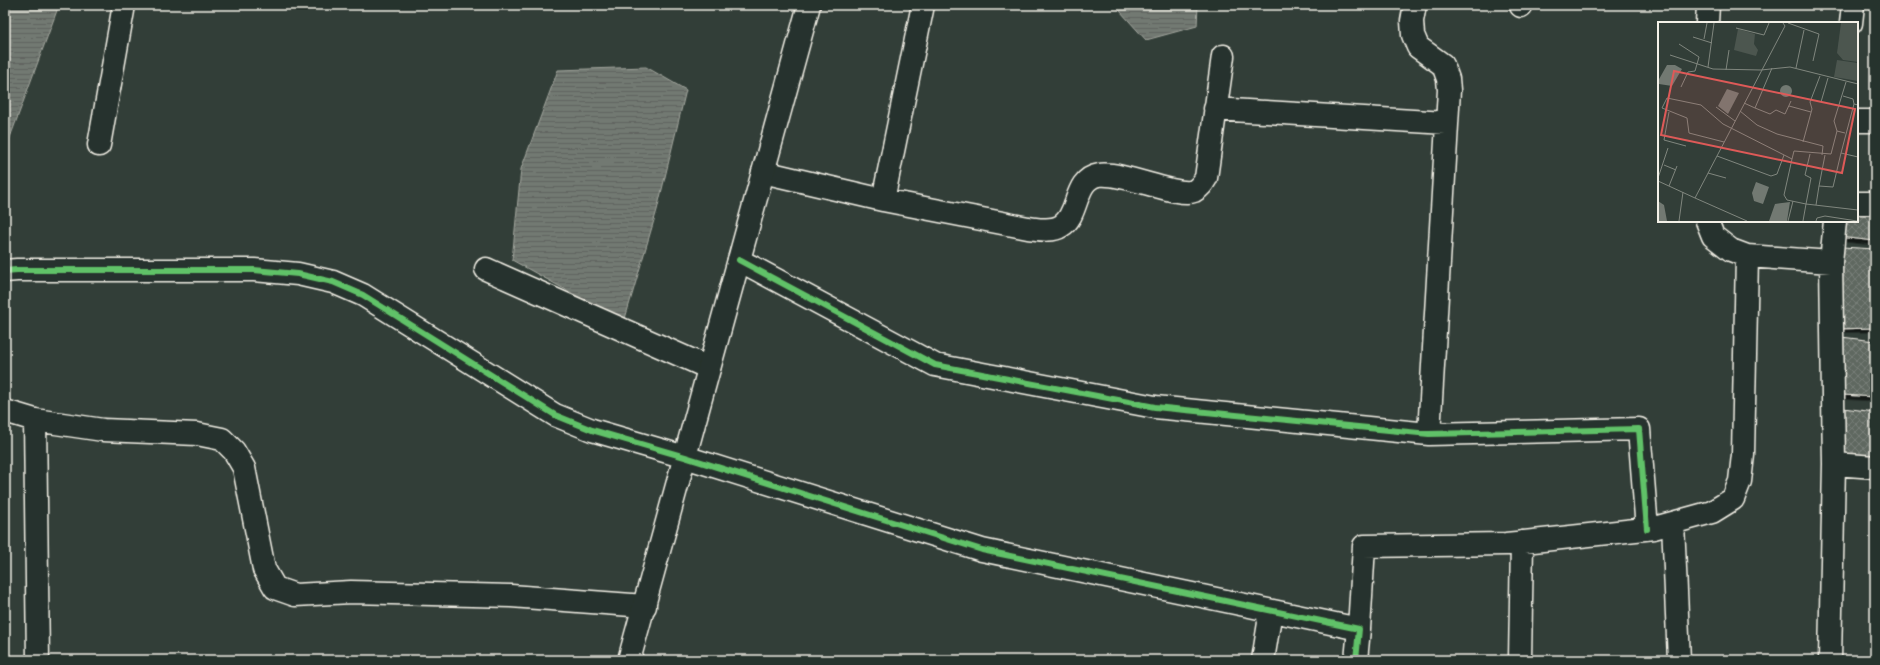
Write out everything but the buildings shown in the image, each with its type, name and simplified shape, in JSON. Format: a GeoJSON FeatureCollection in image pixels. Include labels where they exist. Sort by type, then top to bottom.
{"type":"FeatureCollection","features":[{"type":"Feature","properties":{"kind":"street"},"geometry":{"type":"LineString","coordinates":[[99,145],[124,5]]}},
{"type":"Feature","properties":{"kind":"street"},"geometry":{"type":"LineString","coordinates":[[630,660],[808,5]]}},
{"type":"Feature","properties":{"kind":"street"},"geometry":{"type":"LineString","coordinates":[[883,200],[923,5]]}},
{"type":"Feature","properties":{"kind":"street"},"geometry":{"type":"LineString","coordinates":[[1415,5],[1413,35],[1418,47],[1443,64],[1448,79],[1449,90],[1429,434]]}},
{"type":"Feature","properties":{"kind":"street"},"geometry":{"type":"LineString","coordinates":[[1707,22],[1708,5]]}},
{"type":"Feature","properties":{"kind":"street"},"geometry":{"type":"LineString","coordinates":[[1851,22],[1853,5]]}},
{"type":"Feature","properties":{"kind":"street"},"geometry":{"type":"LineString","coordinates":[[762,172],[883,200],[1028,228],[1046,230],[1060,227],[1069,219],[1081,188],[1089,178],[1098,175],[1115,175],[1177,191],[1193,192],[1201,187],[1206,178],[1223,56]]}},
{"type":"Feature","properties":{"kind":"street"},"geometry":{"type":"LineString","coordinates":[[1215,109],[1446,123]]}},
{"type":"Feature","properties":{"kind":"street"},"geometry":{"type":"LineString","coordinates":[[1858,121],[1875,121]]}},
{"type":"Feature","properties":{"kind":"street"},"geometry":{"type":"LineString","coordinates":[[1858,203],[1875,203]]}},
{"type":"Feature","properties":{"kind":"street"},"geometry":{"type":"LineString","coordinates":[[1707,222],[1713,236],[1731,250],[1747,256],[1831,262]]}},
{"type":"Feature","properties":{"kind":"street"},"geometry":{"type":"LineString","coordinates":[[1830,660],[1834,464],[1831,262],[1835,222]]}},
{"type":"Feature","properties":{"kind":"street"},"geometry":{"type":"LineString","coordinates":[[1356,660],[1364,546],[1506,544],[1647,529],[1712,512],[1733,499],[1740,481],[1743,455],[1747,256]]}},
{"type":"Feature","properties":{"kind":"street"},"geometry":{"type":"LineString","coordinates":[[739,260],[935,365],[1155,407],[1429,434],[1639,429],[1647,529]]}},
{"type":"Feature","properties":{"kind":"street"},"geometry":{"type":"LineString","coordinates":[[486,269],[709,368]]}},
{"type":"Feature","properties":{"kind":"street"},"geometry":{"type":"LineString","coordinates":[[5,271],[254,270],[298,274],[333,282],[363,294],[555,414],[592,430],[685,457],[982,550],[1359,629]]}},
{"type":"Feature","properties":{"kind":"street"},"geometry":{"type":"LineString","coordinates":[[5,412],[35,420],[103,430],[197,434],[222,439],[234,451],[244,468],[264,569],[275,588],[295,595],[351,592],[511,596],[645,606]]}},
{"type":"Feature","properties":{"kind":"street"},"geometry":{"type":"LineString","coordinates":[[35,420],[38,660]]}},
{"type":"Feature","properties":{"kind":"street"},"geometry":{"type":"LineString","coordinates":[[1834,464],[1875,467]]}},
{"type":"Feature","properties":{"kind":"street"},"geometry":{"type":"LineString","coordinates":[[1673,522],[1679,660]]}},
{"type":"Feature","properties":{"kind":"street"},"geometry":{"type":"LineString","coordinates":[[1520,660],[1522,542]]}},
{"type":"Feature","properties":{"kind":"street"},"geometry":{"type":"LineString","coordinates":[[1263,660],[1269,623],[1267,610]]}},
{"type":"Feature","properties":{"kind":"shaded area"},"geometry":{"type":"Polygon","coordinates":[[[5,5],[59,5],[5,151],[5,5]]]}},
{"type":"Feature","properties":{"kind":"shaded area"},"geometry":{"type":"Polygon","coordinates":[[[1119,5],[1198,5],[1197,26],[1146,40],[1120,11],[1119,5]]]}},
{"type":"Feature","properties":{"kind":"shaded area"},"geometry":{"type":"Polygon","coordinates":[[[646,67],[686,90],[657,210],[624,322],[512,260],[521,169],[558,70],[646,67]]]}},
{"type":"Feature","properties":{"kind":"cycle path"},"geometry":{"type":"LineString","coordinates":[[739,260],[935,365],[1155,407],[1429,434],[1639,429],[1647,529]]}},
{"type":"Feature","properties":{"kind":"cycle path"},"geometry":{"type":"LineString","coordinates":[[5,271],[254,270],[298,274],[333,282],[363,295],[555,415],[592,430],[685,457],[982,550],[1359,629],[1356,660]]}}]}
